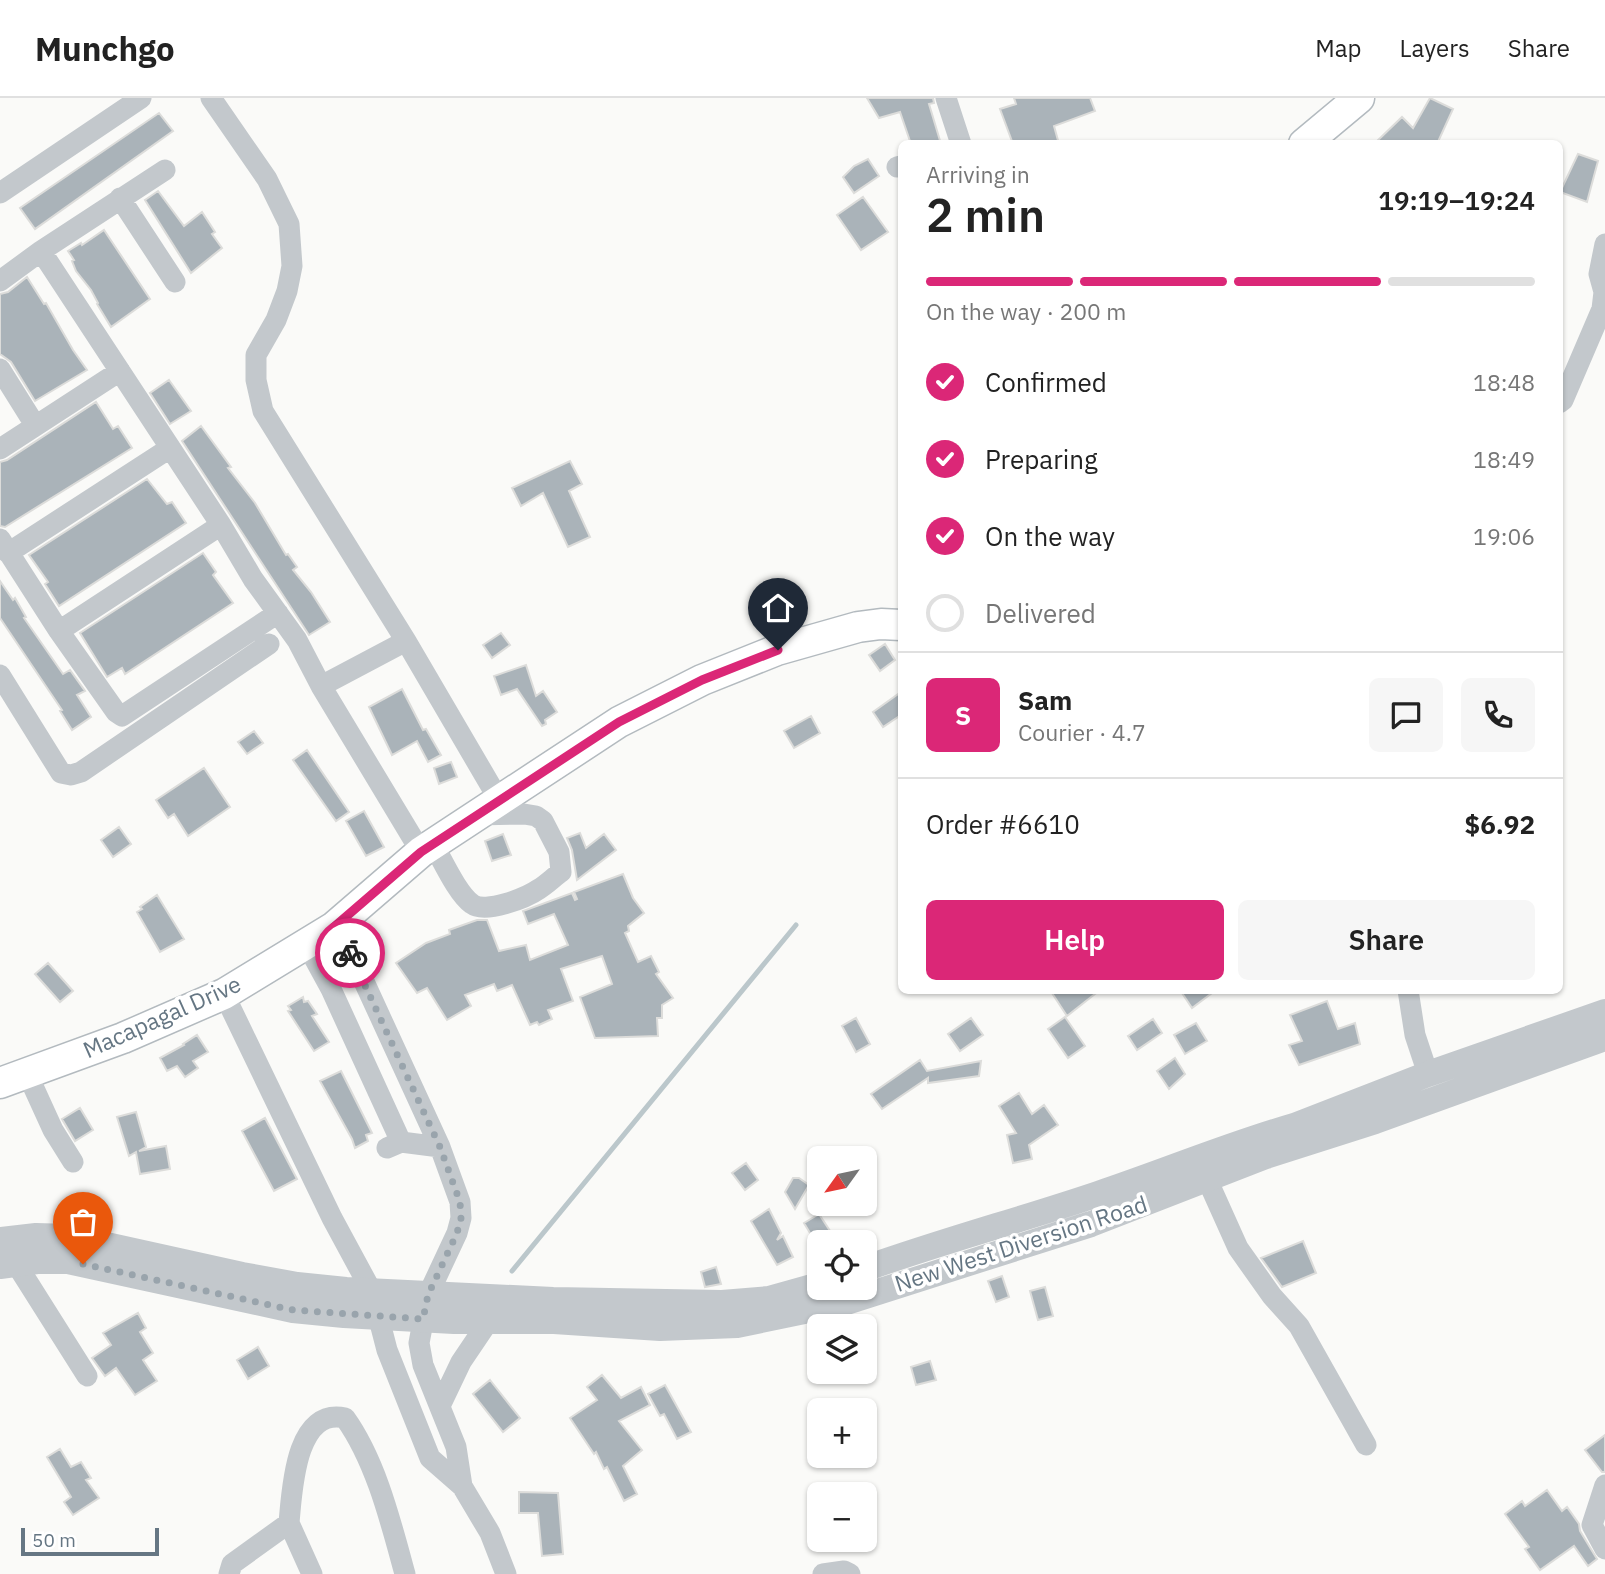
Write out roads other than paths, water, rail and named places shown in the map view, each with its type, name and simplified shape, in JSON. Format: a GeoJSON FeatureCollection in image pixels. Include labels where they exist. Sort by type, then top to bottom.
{"type":"FeatureCollection","features":[{"type":"Feature","properties":{"kind":"main road"},"geometry":{"type":"LineString","coordinates":[[1309,140],[1359,98]]}},
{"type":"Feature","properties":{"kind":"main road","name":"Macapagal Drive"},"geometry":{"type":"LineString","coordinates":[[14,1078],[123,1038],[224,994],[334,927],[427,848],[619,722],[702,680],[778,650],[816,637],[869,626],[898,625]]}},
{"type":"Feature","properties":{"kind":"street"},"geometry":{"type":"LineString","coordinates":[[0,193],[141,98]]}},
{"type":"Feature","properties":{"kind":"street"},"geometry":{"type":"LineString","coordinates":[[41,251],[221,525],[253,579],[297,640],[321,686],[427,848],[469,903],[486,909],[521,898],[539,889],[561,872],[559,852],[543,821],[536,816],[487,808],[406,641],[263,411],[256,380],[256,355],[276,320],[287,291],[292,266],[289,224],[267,178],[211,98]]}},
{"type":"Feature","properties":{"kind":"street"},"geometry":{"type":"LineString","coordinates":[[946,98],[960,140]]}},
{"type":"Feature","properties":{"kind":"street"},"geometry":{"type":"LineString","coordinates":[[0,281],[165,170]]}},
{"type":"Feature","properties":{"kind":"street"},"geometry":{"type":"LineString","coordinates":[[120,198],[175,282]]}},
{"type":"Feature","properties":{"kind":"street"},"geometry":{"type":"LineString","coordinates":[[1563,400],[1602,309],[1604,292],[1599,274],[1605,244]]}},
{"type":"Feature","properties":{"kind":"street"},"geometry":{"type":"LineString","coordinates":[[0,369],[35,425]]}},
{"type":"Feature","properties":{"kind":"street"},"geometry":{"type":"LineString","coordinates":[[0,449],[120,371]]}},
{"type":"Feature","properties":{"kind":"street"},"geometry":{"type":"LineString","coordinates":[[170,449],[4,546],[59,631],[116,712],[122,716],[278,613]]}},
{"type":"Feature","properties":{"kind":"street"},"geometry":{"type":"LineString","coordinates":[[59,631],[221,525]]}},
{"type":"Feature","properties":{"kind":"street"},"geometry":{"type":"LineString","coordinates":[[321,686],[406,641]]}},
{"type":"Feature","properties":{"kind":"street"},"geometry":{"type":"LineString","coordinates":[[0,675],[61,773],[71,775],[81,772],[269,644]]}},
{"type":"Feature","properties":{"kind":"street"},"geometry":{"type":"LineString","coordinates":[[334,927],[361,975],[440,1147],[460,1202],[461,1218],[457,1233],[426,1307],[419,1354],[456,1447],[462,1486]]}},
{"type":"Feature","properties":{"kind":"street"},"geometry":{"type":"LineString","coordinates":[[307,944],[331,989],[394,1145],[440,1147]]}},
{"type":"Feature","properties":{"kind":"street"},"geometry":{"type":"LineString","coordinates":[[331,989],[361,975]]}},
{"type":"Feature","properties":{"kind":"street"},"geometry":{"type":"LineString","coordinates":[[224,994],[374,1304],[405,1398],[430,1458],[462,1486],[491,1533],[506,1574]]}},
{"type":"Feature","properties":{"kind":"street"},"geometry":{"type":"LineString","coordinates":[[1409,994],[1415,1035],[1428,1074]]}},
{"type":"Feature","properties":{"kind":"street","name":"New West Diversion Road"},"geometry":{"type":"LineString","coordinates":[[877,1264],[1135,1182],[1605,1012]]}},
{"type":"Feature","properties":{"kind":"street","name":"New West Diversion Road"},"geometry":{"type":"LineString","coordinates":[[426,1307],[488,1322],[554,1321],[660,1328],[759,1322],[843,1303],[1091,1224],[1266,1156],[1375,1121],[1605,1038]]}},
{"type":"Feature","properties":{"kind":"street"},"geometry":{"type":"LineString","coordinates":[[14,1078],[74,1162]]}},
{"type":"Feature","properties":{"kind":"street"},"geometry":{"type":"LineString","coordinates":[[1208,1179],[1238,1248],[1272,1296],[1299,1326],[1366,1445]]}},
{"type":"Feature","properties":{"kind":"street","name":"New West Diversion Road"},"geometry":{"type":"LineString","coordinates":[[0,1240],[36,1236],[70,1237],[374,1304]]}},
{"type":"Feature","properties":{"kind":"street","name":"New West Diversion Road"},"geometry":{"type":"LineString","coordinates":[[8,1264],[68,1261],[293,1310],[374,1304],[426,1307],[553,1300],[722,1303],[769,1299],[807,1288]]}},
{"type":"Feature","properties":{"kind":"street"},"geometry":{"type":"LineString","coordinates":[[8,1264],[87,1376]]}},
{"type":"Feature","properties":{"kind":"street"},"geometry":{"type":"LineString","coordinates":[[405,1398],[436,1396],[488,1322]]}},
{"type":"Feature","properties":{"kind":"street"},"geometry":{"type":"LineString","coordinates":[[312,1574],[289,1523],[293,1487],[303,1441],[317,1425],[335,1416],[345,1418],[357,1435],[385,1506],[405,1574]]}},
{"type":"Feature","properties":{"kind":"street"},"geometry":{"type":"LineString","coordinates":[[1605,1485],[1592,1525],[1605,1549]]}},
{"type":"Feature","properties":{"kind":"street"},"geometry":{"type":"LineString","coordinates":[[229,1574],[232,1564],[289,1523]]}},
{"type":"Feature","properties":{"kind":"street"},"geometry":{"type":"LineString","coordinates":[[823,1574],[844,1571],[850,1574]]}},
{"type":"Feature","properties":{"kind":"waterway"},"geometry":{"type":"LineString","coordinates":[[512,1271],[796,925]]}}]}
